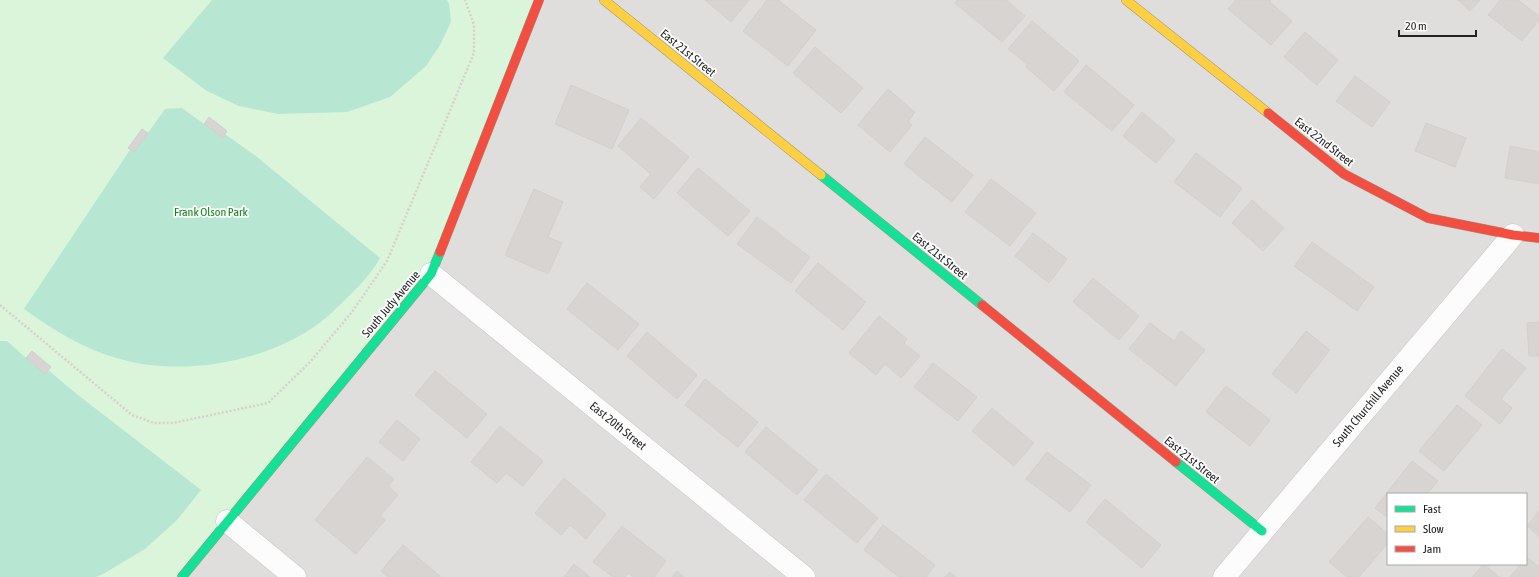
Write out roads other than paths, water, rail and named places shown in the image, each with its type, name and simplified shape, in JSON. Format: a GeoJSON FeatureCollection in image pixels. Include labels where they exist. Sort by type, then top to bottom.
{"type":"FeatureCollection","features":[{"type":"Feature","properties":{"kind":"street","name":"South Judy Avenue"},"geometry":{"type":"LineString","coordinates":[[182,577],[432,274],[539,0]]}},
{"type":"Feature","properties":{"kind":"street","name":"East 21st Street"},"geometry":{"type":"LineString","coordinates":[[604,0],[1262,531]]}},
{"type":"Feature","properties":{"kind":"street","name":"East 22nd Street"},"geometry":{"type":"LineString","coordinates":[[1126,0],[1344,174],[1428,218],[1513,235],[1539,238]]}},
{"type":"Feature","properties":{"kind":"street","name":"South Churchill Avenue"},"geometry":{"type":"LineString","coordinates":[[1224,577],[1513,235]]}},
{"type":"Feature","properties":{"kind":"street","name":"East 20th Street"},"geometry":{"type":"LineString","coordinates":[[432,274],[804,577]]}},
{"type":"Feature","properties":{"kind":"street"},"geometry":{"type":"LineString","coordinates":[[227,521],[295,577]]}},
{"type":"Feature","properties":{"kind":"park label","name":"Frank Olson Park"},"geometry":{"type":"Point","coordinates":[211,212]}}]}
